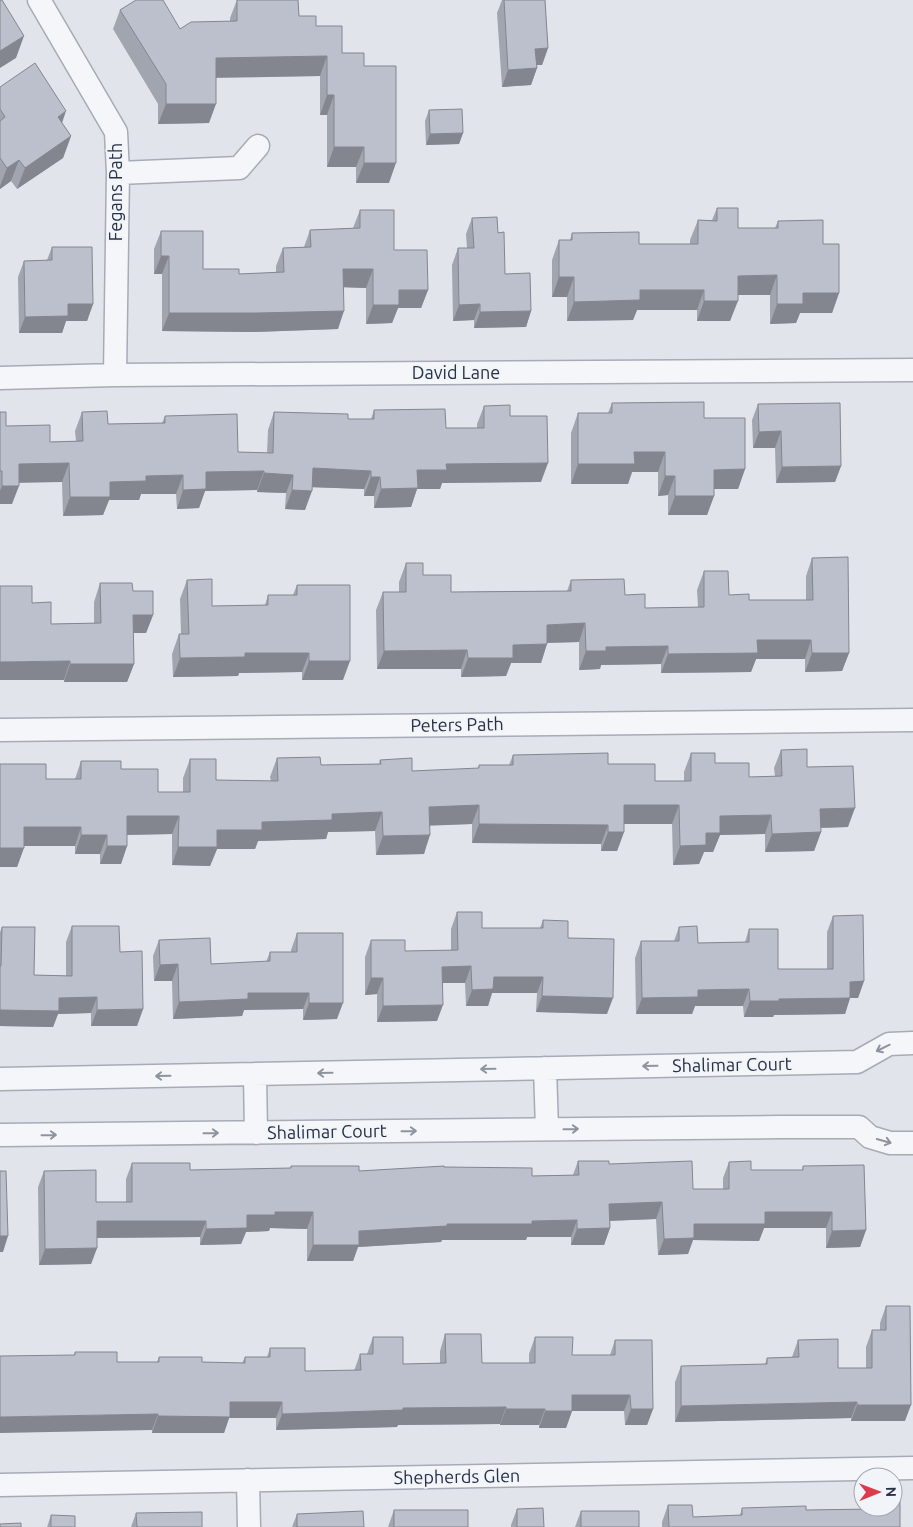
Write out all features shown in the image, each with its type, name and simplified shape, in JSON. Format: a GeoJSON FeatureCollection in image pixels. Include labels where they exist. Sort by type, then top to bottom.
{"type":"FeatureCollection","features":[{"type":"Feature","properties":{"kind":"street","name":"Fegans Path"},"geometry":{"type":"LineString","coordinates":[[39,0],[116,132],[118,173],[116,375]]}},
{"type":"Feature","properties":{"kind":"street"},"geometry":{"type":"LineString","coordinates":[[118,173],[239,168],[258,146]]}},
{"type":"Feature","properties":{"kind":"street","name":"David Lane"},"geometry":{"type":"LineString","coordinates":[[0,378],[116,375],[913,370]]}},
{"type":"Feature","properties":{"kind":"street","name":"Peters Path"},"geometry":{"type":"LineString","coordinates":[[0,730],[913,720]]}},
{"type":"Feature","properties":{"kind":"street","name":"Shalimar Court"},"geometry":{"type":"LineString","coordinates":[[0,1079],[857,1062],[888,1044],[913,1043]]}},
{"type":"Feature","properties":{"kind":"street"},"geometry":{"type":"LineString","coordinates":[[545,1068],[547,1129]]}},
{"type":"Feature","properties":{"kind":"street","name":"Shalimar Court"},"geometry":{"type":"LineString","coordinates":[[255,1074],[256,1132]]}},
{"type":"Feature","properties":{"kind":"street","name":"Shalimar Court"},"geometry":{"type":"LineString","coordinates":[[0,1135],[859,1127],[870,1137],[890,1143],[913,1143]]}},
{"type":"Feature","properties":{"kind":"street","name":"Shepherds Glen"},"geometry":{"type":"LineString","coordinates":[[0,1485],[913,1468]]}},
{"type":"Feature","properties":{"kind":"street"},"geometry":{"type":"LineString","coordinates":[[248,1480],[249,1527]]}},
{"type":"Feature","properties":{"kind":"building"},"geometry":{"type":"Polygon","coordinates":[[[0,0],[2,0],[24,36],[0,51],[0,0]]]}},
{"type":"Feature","properties":{"kind":"building"},"geometry":{"type":"Polygon","coordinates":[[[136,0],[163,0],[180,29],[191,22],[237,21],[237,0],[298,0],[299,16],[316,16],[316,26],[342,26],[342,53],[364,53],[364,66],[396,66],[396,163],[364,163],[364,147],[334,147],[334,95],[327,95],[327,56],[216,58],[216,104],[166,104],[166,84],[120,10],[136,0]]]}},
{"type":"Feature","properties":{"kind":"building"},"geometry":{"type":"Polygon","coordinates":[[[504,0],[545,0],[548,48],[535,49],[537,68],[508,70],[504,0]]]}},
{"type":"Feature","properties":{"kind":"building"},"geometry":{"type":"Polygon","coordinates":[[[35,63],[66,111],[58,117],[71,136],[25,168],[19,160],[7,168],[0,158],[0,121],[5,117],[0,109],[0,87],[35,63]]]}},
{"type":"Feature","properties":{"kind":"building"},"geometry":{"type":"Polygon","coordinates":[[[462,109],[463,133],[430,134],[429,110],[462,109]]]}},
{"type":"Feature","properties":{"kind":"building"},"geometry":{"type":"Polygon","coordinates":[[[717,208],[738,208],[738,228],[778,228],[778,221],[823,220],[823,244],[839,244],[839,293],[803,293],[803,304],[777,304],[777,275],[738,276],[738,301],[704,301],[704,290],[640,290],[640,300],[574,302],[574,277],[559,277],[559,240],[572,240],[572,233],[639,232],[639,244],[698,244],[698,220],[717,221],[717,208]]]}},
{"type":"Feature","properties":{"kind":"building"},"geometry":{"type":"Polygon","coordinates":[[[360,210],[394,210],[394,250],[427,250],[428,290],[399,290],[399,305],[373,305],[373,269],[343,269],[344,311],[169,313],[169,256],[161,256],[161,231],[203,231],[203,269],[239,269],[239,274],[284,272],[283,248],[311,247],[310,230],[360,228],[360,210]]]}},
{"type":"Feature","properties":{"kind":"building"},"geometry":{"type":"Polygon","coordinates":[[[497,217],[498,233],[504,232],[505,274],[530,273],[531,311],[480,312],[480,304],[459,305],[458,248],[474,248],[472,218],[497,217]]]}},
{"type":"Feature","properties":{"kind":"building"},"geometry":{"type":"Polygon","coordinates":[[[52,247],[92,247],[93,304],[68,304],[68,316],[25,317],[24,261],[52,260],[52,247]]]}},
{"type":"Feature","properties":{"kind":"building"},"geometry":{"type":"Polygon","coordinates":[[[704,402],[704,418],[745,418],[745,469],[714,470],[714,496],[675,496],[675,476],[665,476],[665,452],[634,452],[635,464],[578,464],[578,413],[612,413],[612,403],[704,402]]]}},
{"type":"Feature","properties":{"kind":"building"},"geometry":{"type":"Polygon","coordinates":[[[840,403],[841,466],[782,467],[781,431],[759,432],[758,404],[840,403]]]}},
{"type":"Feature","properties":{"kind":"building"},"geometry":{"type":"Polygon","coordinates":[[[510,405],[510,416],[547,416],[548,463],[446,464],[447,470],[417,470],[418,488],[381,489],[380,477],[371,477],[371,471],[313,468],[312,491],[292,490],[293,475],[264,473],[264,471],[206,472],[206,489],[183,490],[183,475],[146,476],[146,481],[110,482],[110,497],[70,497],[69,463],[19,464],[19,486],[2,486],[2,471],[0,471],[0,412],[6,412],[6,426],[50,425],[50,442],[83,441],[82,412],[107,411],[108,424],[165,423],[165,416],[237,414],[238,452],[273,453],[274,412],[348,414],[348,419],[374,419],[374,410],[445,409],[446,428],[484,428],[484,406],[510,405]]]}},
{"type":"Feature","properties":{"kind":"building"},"geometry":{"type":"Polygon","coordinates":[[[848,557],[849,653],[812,653],[811,640],[757,640],[758,653],[668,654],[668,646],[606,647],[606,651],[586,651],[585,623],[547,625],[547,644],[513,645],[513,658],[468,658],[467,650],[384,651],[383,592],[406,592],[406,563],[423,563],[423,575],[451,575],[451,592],[571,591],[571,580],[624,579],[625,595],[645,594],[645,608],[704,607],[704,571],[728,571],[729,595],[749,594],[749,600],[813,600],[812,558],[848,557]]]}},
{"type":"Feature","properties":{"kind":"building"},"geometry":{"type":"Polygon","coordinates":[[[212,579],[212,606],[268,605],[268,595],[297,595],[297,585],[350,585],[350,661],[309,661],[309,653],[245,653],[245,657],[180,658],[179,634],[189,634],[187,580],[212,579]]]}},
{"type":"Feature","properties":{"kind":"building"},"geometry":{"type":"Polygon","coordinates":[[[100,583],[132,583],[133,591],[153,591],[153,615],[133,615],[134,664],[70,664],[70,661],[0,662],[0,586],[32,586],[32,603],[51,602],[51,624],[101,623],[100,583]]]}},
{"type":"Feature","properties":{"kind":"building"},"geometry":{"type":"Polygon","coordinates":[[[807,749],[807,767],[853,766],[855,808],[820,809],[821,832],[772,834],[771,815],[720,816],[720,833],[706,833],[706,845],[680,846],[679,805],[624,805],[624,832],[608,832],[608,825],[479,824],[479,805],[429,807],[430,835],[383,836],[382,812],[332,814],[332,820],[262,822],[262,830],[217,830],[217,847],[178,847],[179,816],[127,816],[127,846],[107,846],[107,835],[81,835],[81,827],[24,827],[24,848],[0,848],[0,764],[46,764],[46,779],[81,779],[81,761],[121,761],[121,769],[158,769],[158,792],[190,792],[190,759],[216,759],[216,780],[278,781],[277,758],[320,757],[321,765],[381,764],[380,760],[412,758],[412,771],[479,768],[479,765],[513,765],[513,755],[608,753],[608,764],[655,764],[655,781],[691,781],[691,753],[715,753],[715,763],[749,763],[749,777],[782,776],[781,750],[807,749]]]}},
{"type":"Feature","properties":{"kind":"building"},"geometry":{"type":"Polygon","coordinates":[[[457,912],[482,912],[482,928],[543,928],[543,920],[568,921],[568,938],[614,939],[613,998],[542,996],[543,977],[494,977],[493,989],[472,990],[471,966],[442,967],[443,1005],[383,1006],[383,978],[371,978],[371,940],[405,940],[405,951],[458,950],[457,912]]]}},
{"type":"Feature","properties":{"kind":"building"},"geometry":{"type":"Polygon","coordinates":[[[863,915],[864,981],[850,982],[850,998],[750,1001],[749,989],[698,990],[698,997],[642,998],[641,941],[679,941],[679,927],[697,926],[698,943],[749,942],[749,929],[778,929],[778,969],[833,969],[833,916],[863,915]]]}},
{"type":"Feature","properties":{"kind":"building"},"geometry":{"type":"Polygon","coordinates":[[[72,926],[119,926],[120,952],[142,951],[143,1009],[97,1010],[97,997],[59,998],[59,1011],[0,1010],[2,927],[35,927],[34,975],[72,976],[72,926]]]}},
{"type":"Feature","properties":{"kind":"building"},"geometry":{"type":"Polygon","coordinates":[[[297,933],[343,933],[343,1003],[309,1003],[309,993],[248,993],[248,999],[179,1002],[178,964],[160,965],[159,940],[210,938],[211,964],[270,961],[270,952],[297,952],[297,933]]]}},
{"type":"Feature","properties":{"kind":"building"},"geometry":{"type":"Polygon","coordinates":[[[578,1161],[609,1161],[609,1164],[692,1161],[693,1189],[729,1189],[729,1162],[751,1161],[751,1170],[803,1170],[803,1166],[864,1165],[866,1230],[832,1231],[832,1212],[765,1212],[765,1224],[694,1224],[694,1238],[664,1239],[662,1202],[609,1204],[610,1228],[577,1229],[577,1220],[532,1221],[532,1224],[447,1224],[447,1226],[359,1231],[359,1245],[313,1245],[313,1212],[275,1212],[275,1215],[247,1215],[247,1228],[206,1229],[206,1221],[97,1221],[97,1248],[45,1249],[44,1171],[96,1170],[96,1202],[132,1202],[132,1163],[190,1163],[190,1170],[291,1168],[291,1166],[359,1166],[359,1171],[444,1166],[532,1168],[532,1176],[579,1175],[578,1161]]]}},
{"type":"Feature","properties":{"kind":"building"},"geometry":{"type":"Polygon","coordinates":[[[0,1171],[6,1171],[8,1236],[0,1236],[0,1171]]]}},
{"type":"Feature","properties":{"kind":"building"},"geometry":{"type":"Polygon","coordinates":[[[886,1306],[910,1306],[911,1405],[857,1405],[857,1402],[681,1406],[681,1366],[767,1364],[767,1358],[799,1357],[798,1340],[838,1339],[838,1368],[872,1368],[872,1330],[886,1330],[886,1306]]]}},
{"type":"Feature","properties":{"kind":"building"},"geometry":{"type":"Polygon","coordinates":[[[445,1334],[481,1334],[482,1363],[535,1363],[535,1337],[573,1337],[572,1355],[615,1355],[615,1340],[652,1340],[653,1409],[631,1409],[630,1395],[572,1395],[572,1411],[506,1409],[506,1407],[403,1408],[403,1410],[282,1414],[282,1402],[230,1402],[230,1417],[158,1416],[158,1414],[0,1417],[0,1356],[75,1355],[75,1352],[117,1352],[117,1362],[159,1362],[159,1357],[202,1357],[202,1362],[245,1363],[245,1357],[270,1357],[270,1348],[305,1348],[305,1371],[361,1370],[360,1354],[373,1354],[373,1337],[403,1337],[403,1364],[446,1363],[445,1334]]]}},
{"type":"Feature","properties":{"kind":"building"},"geometry":{"type":"Polygon","coordinates":[[[668,1505],[692,1505],[693,1517],[742,1515],[742,1508],[806,1506],[806,1510],[853,1509],[853,1517],[900,1517],[900,1527],[669,1527],[668,1505]]]}},
{"type":"Feature","properties":{"kind":"building"},"geometry":{"type":"Polygon","coordinates":[[[543,1508],[544,1527],[517,1527],[517,1509],[543,1508]]]}},
{"type":"Feature","properties":{"kind":"building"},"geometry":{"type":"Polygon","coordinates":[[[394,1510],[468,1510],[468,1527],[394,1527],[394,1510]]]}},
{"type":"Feature","properties":{"kind":"building"},"geometry":{"type":"Polygon","coordinates":[[[363,1511],[364,1527],[297,1527],[297,1514],[363,1511]]]}},
{"type":"Feature","properties":{"kind":"building"},"geometry":{"type":"Polygon","coordinates":[[[581,1511],[639,1511],[639,1527],[581,1527],[581,1511]]]}},
{"type":"Feature","properties":{"kind":"building"},"geometry":{"type":"Polygon","coordinates":[[[202,1512],[202,1527],[137,1527],[136,1513],[202,1512]]]}},
{"type":"Feature","properties":{"kind":"building"},"geometry":{"type":"Polygon","coordinates":[[[51,1515],[75,1516],[75,1527],[51,1527],[51,1515]]]}},
{"type":"Feature","properties":{"kind":"building"},"geometry":{"type":"Polygon","coordinates":[[[21,1523],[21,1527],[0,1527],[0,1524],[21,1523]]]}}]}
